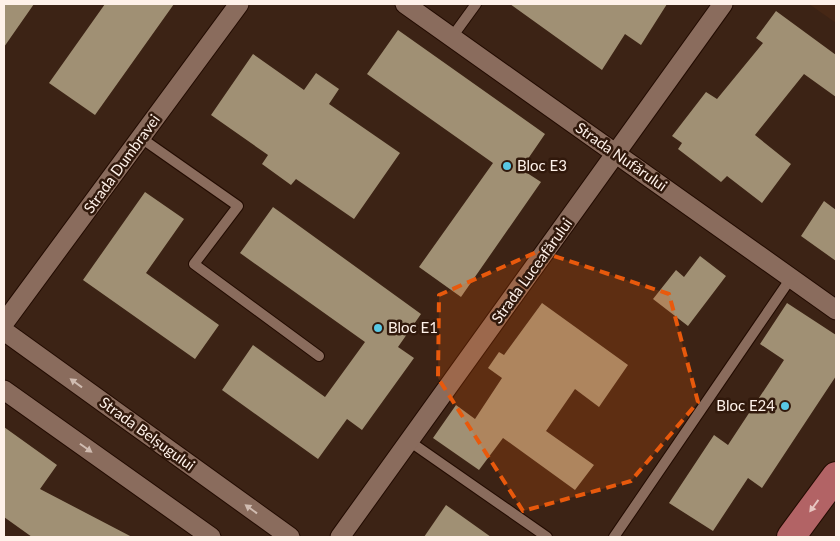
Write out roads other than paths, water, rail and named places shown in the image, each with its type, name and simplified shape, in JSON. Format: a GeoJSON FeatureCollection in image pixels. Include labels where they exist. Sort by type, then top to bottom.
{"type":"FeatureCollection","features":[{"type":"Feature","properties":{"kind":"main road"},"geometry":{"type":"LineString","coordinates":[[792,537],[836,476]]}},
{"type":"Feature","properties":{"kind":"street","name":"Strada Dumbravei"},"geometry":{"type":"LineString","coordinates":[[4,323],[239,4]]}},
{"type":"Feature","properties":{"kind":"street","name":"Strada Nufărului"},"geometry":{"type":"LineString","coordinates":[[405,4],[836,310]]}},
{"type":"Feature","properties":{"kind":"street","name":"Strada Luceafărului"},"geometry":{"type":"LineString","coordinates":[[340,537],[723,4]]}},
{"type":"Feature","properties":{"kind":"street","name":"Strada Belșugului"},"geometry":{"type":"LineString","coordinates":[[4,331],[290,537]]}},
{"type":"Feature","properties":{"kind":"street"},"geometry":{"type":"LineString","coordinates":[[4,390],[211,537]]}},
{"type":"Feature","properties":{"kind":"lane"},"geometry":{"type":"LineString","coordinates":[[452,37],[476,4]]}},
{"type":"Feature","properties":{"kind":"lane"},"geometry":{"type":"LineString","coordinates":[[142,138],[238,206],[194,264],[318,356]]}},
{"type":"Feature","properties":{"kind":"lane"},"geometry":{"type":"LineString","coordinates":[[614,537],[791,278]]}},
{"type":"Feature","properties":{"kind":"lane"},"geometry":{"type":"LineString","coordinates":[[409,441],[548,537]]}},
{"type":"Feature","properties":{"kind":"place","name":"Bloc E3"},"geometry":{"type":"Point","coordinates":[507,166]}},
{"type":"Feature","properties":{"kind":"place","name":"Bloc E1"},"geometry":{"type":"Point","coordinates":[378,328]}},
{"type":"Feature","properties":{"kind":"place","name":"Bloc E24"},"geometry":{"type":"Point","coordinates":[785,406]}}]}
